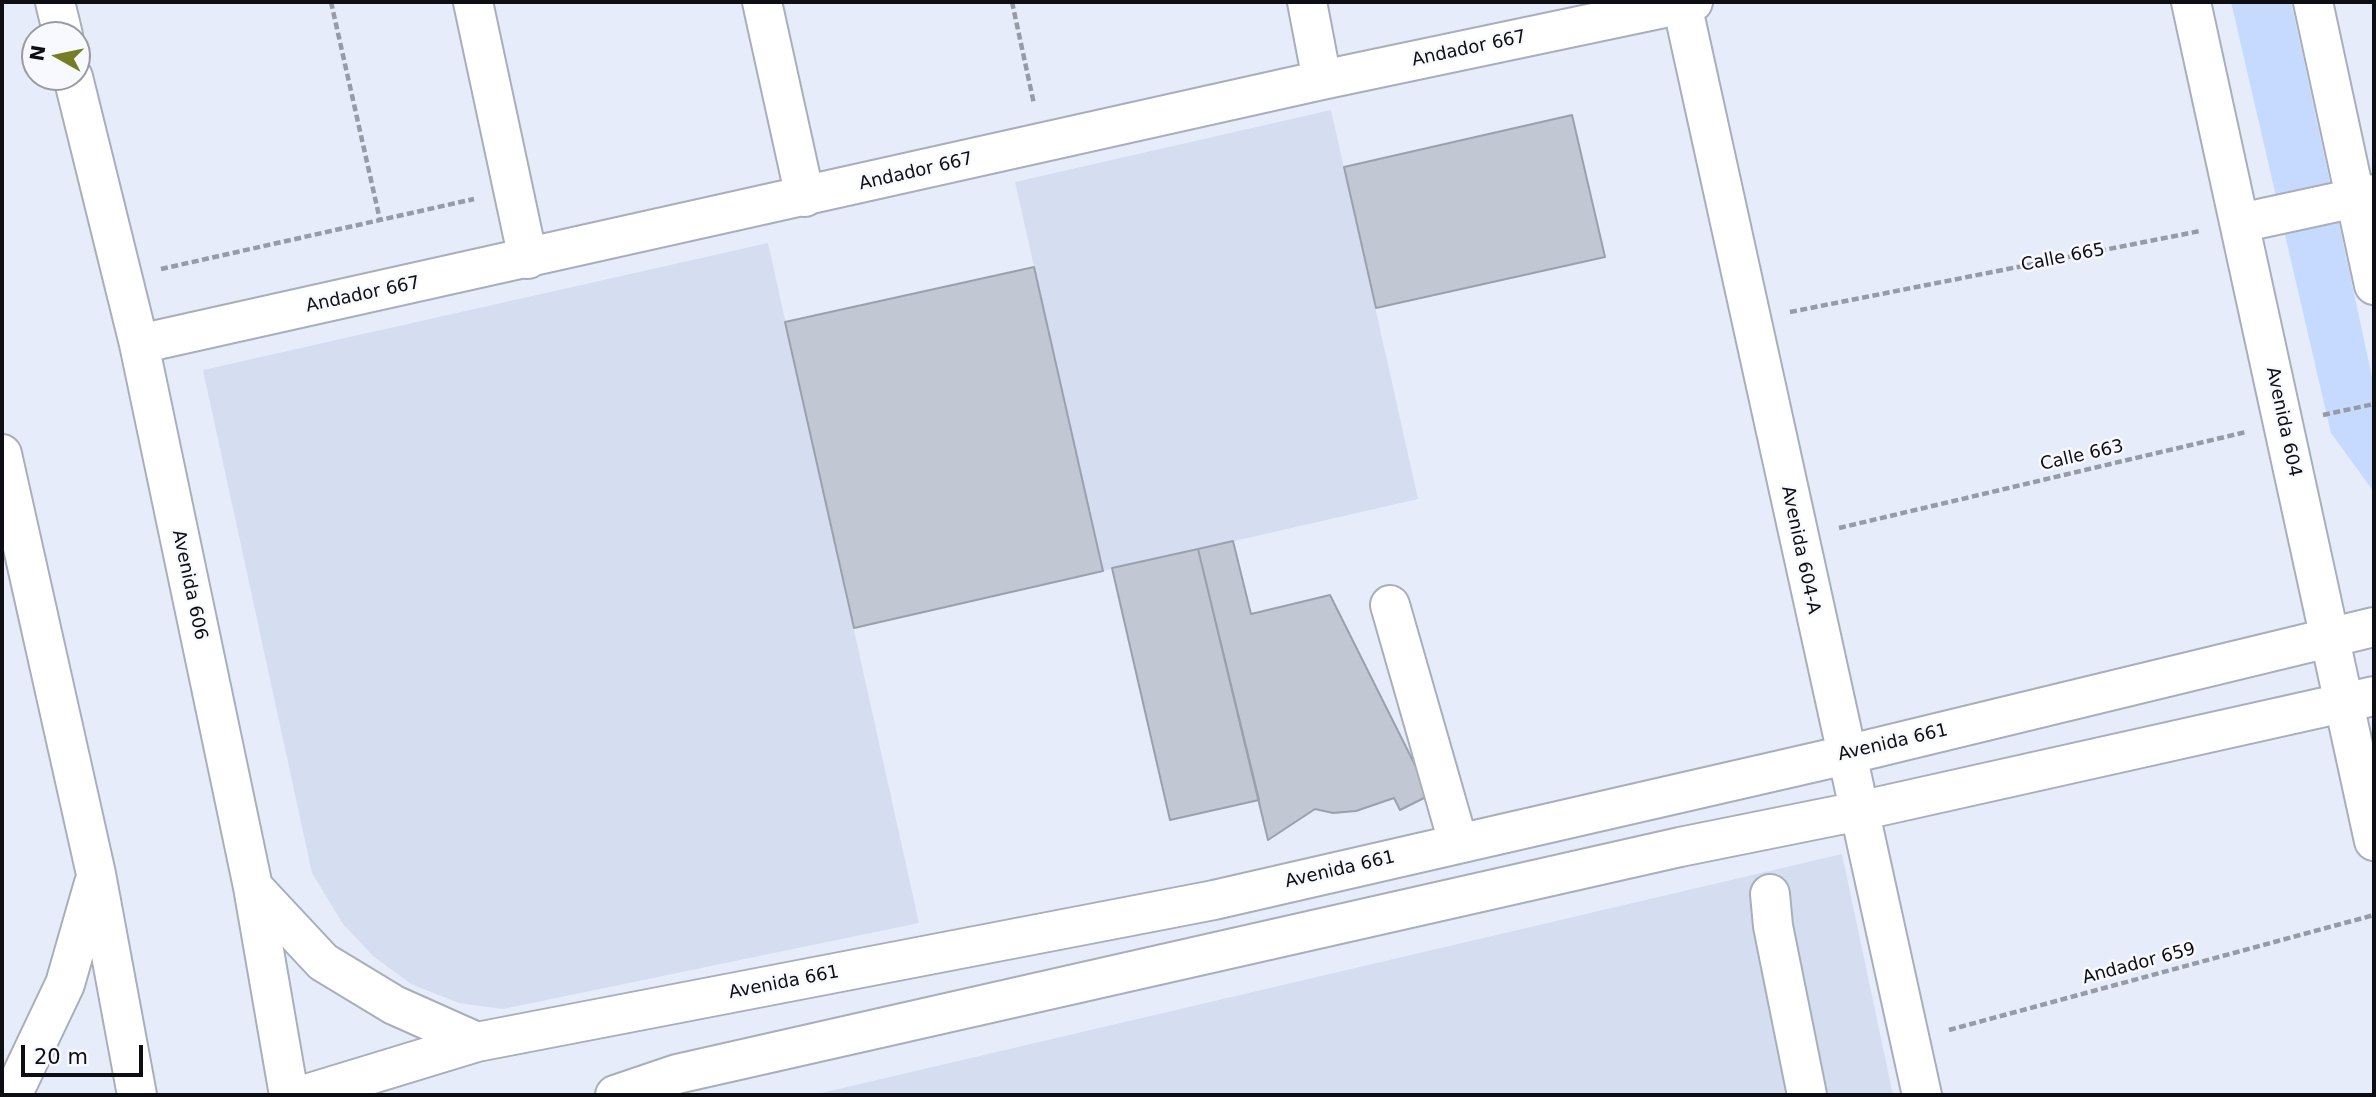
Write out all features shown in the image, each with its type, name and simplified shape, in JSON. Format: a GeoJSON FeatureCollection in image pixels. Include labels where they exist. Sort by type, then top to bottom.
{"type":"FeatureCollection","features":[{"type":"Feature","properties":{"kind":"street"},"geometry":{"type":"LineString","coordinates":[[55,2],[60,21]]}},
{"type":"Feature","properties":{"kind":"street"},"geometry":{"type":"LineString","coordinates":[[473,2],[528,259]]}},
{"type":"Feature","properties":{"kind":"street"},"geometry":{"type":"LineString","coordinates":[[762,2],[805,197]]}},
{"type":"Feature","properties":{"kind":"street"},"geometry":{"type":"LineString","coordinates":[[1307,2],[1322,80]]}},
{"type":"Feature","properties":{"kind":"street","name":"Avenida 604"},"geometry":{"type":"LineString","coordinates":[[2192,2],[2330,638],[2359,699],[2374,841]]}},
{"type":"Feature","properties":{"kind":"street"},"geometry":{"type":"LineString","coordinates":[[2313,2],[2365,195],[2374,285]]}},
{"type":"Feature","properties":{"kind":"street","name":"Andador 667"},"geometry":{"type":"LineString","coordinates":[[139,344],[1322,80],[1594,12],[1687,3]]}},
{"type":"Feature","properties":{"kind":"street","name":"Avenida 604-A"},"geometry":{"type":"LineString","coordinates":[[1687,3],[1797,538],[1922,1095]]}},
{"type":"Feature","properties":{"kind":"street","name":"Avenida 606"},"geometry":{"type":"LineString","coordinates":[[76,91],[139,344],[253,887],[289,1095]]}},
{"type":"Feature","properties":{"kind":"street"},"geometry":{"type":"LineString","coordinates":[[2240,223],[2365,195]]}},
{"type":"Feature","properties":{"kind":"street"},"geometry":{"type":"LineString","coordinates":[[2,454],[96,874],[137,1095]]}},
{"type":"Feature","properties":{"kind":"street"},"geometry":{"type":"LineString","coordinates":[[1391,605],[1458,842]]}},
{"type":"Feature","properties":{"kind":"street","name":"Avenida 661"},"geometry":{"type":"LineString","coordinates":[[303,1095],[477,1042],[1213,900],[1846,755],[2374,627]]}},
{"type":"Feature","properties":{"kind":"street"},"geometry":{"type":"LineString","coordinates":[[615,1095],[677,1074],[1680,847],[1859,811],[2359,699]]}},
{"type":"Feature","properties":{"kind":"street"},"geometry":{"type":"LineString","coordinates":[[1669,794],[1680,847]]}},
{"type":"Feature","properties":{"kind":"street"},"geometry":{"type":"LineString","coordinates":[[7,1095],[17,1085],[65,984],[96,874]]}},
{"type":"Feature","properties":{"kind":"street"},"geometry":{"type":"LineString","coordinates":[[253,887],[323,962],[394,1005],[477,1042]]}},
{"type":"Feature","properties":{"kind":"street"},"geometry":{"type":"LineString","coordinates":[[1770,894],[1773,926],[1807,1095]]}},
{"type":"Feature","properties":{"kind":"path"},"geometry":{"type":"LineString","coordinates":[[331,2],[380,220]]}},
{"type":"Feature","properties":{"kind":"path"},"geometry":{"type":"LineString","coordinates":[[1012,2],[1043,143]]}},
{"type":"Feature","properties":{"kind":"path"},"geometry":{"type":"LineString","coordinates":[[123,278],[514,190]]}},
{"type":"Feature","properties":{"kind":"path","name":"Calle 665"},"geometry":{"type":"LineString","coordinates":[[1751,320],[2240,223]]}},
{"type":"Feature","properties":{"kind":"path","name":"Calle 663"},"geometry":{"type":"LineString","coordinates":[[1797,538],[2374,404]]}},
{"type":"Feature","properties":{"kind":"path","name":"Andador 659"},"geometry":{"type":"LineString","coordinates":[[1911,1041],[2374,915]]}},
{"type":"Feature","properties":{"kind":"shaded area"},"geometry":{"type":"Polygon","coordinates":[[[2231,2],[2291,2],[2374,386],[2374,492],[2331,433],[2231,2]]]}},
{"type":"Feature","properties":{"kind":"shaded area"},"geometry":{"type":"Polygon","coordinates":[[[1331,110],[1418,499],[1103,571],[1015,182],[1331,110]]]}},
{"type":"Feature","properties":{"kind":"shaded area"},"geometry":{"type":"Polygon","coordinates":[[[768,243],[919,923],[503,1009],[459,1003],[411,984],[373,956],[343,924],[312,873],[203,370],[768,243]]]}},
{"type":"Feature","properties":{"kind":"shaded area"},"geometry":{"type":"Polygon","coordinates":[[[1842,854],[1893,1095],[813,1095],[1842,854]]]}},
{"type":"Feature","properties":{"kind":"building"},"geometry":{"type":"Polygon","coordinates":[[[1572,115],[1605,257],[1376,308],[1344,167],[1572,115]]]}},
{"type":"Feature","properties":{"kind":"building"},"geometry":{"type":"Polygon","coordinates":[[[1034,267],[1103,571],[854,628],[785,322],[1034,267]]]}},
{"type":"Feature","properties":{"kind":"building"},"geometry":{"type":"Polygon","coordinates":[[[1233,541],[1251,614],[1330,595],[1430,795],[1400,810],[1394,798],[1356,811],[1333,813],[1315,809],[1268,840],[1198,549],[1233,541]]]}},
{"type":"Feature","properties":{"kind":"building"},"geometry":{"type":"Polygon","coordinates":[[[1198,549],[1259,800],[1170,820],[1112,568],[1198,549]]]}}]}
